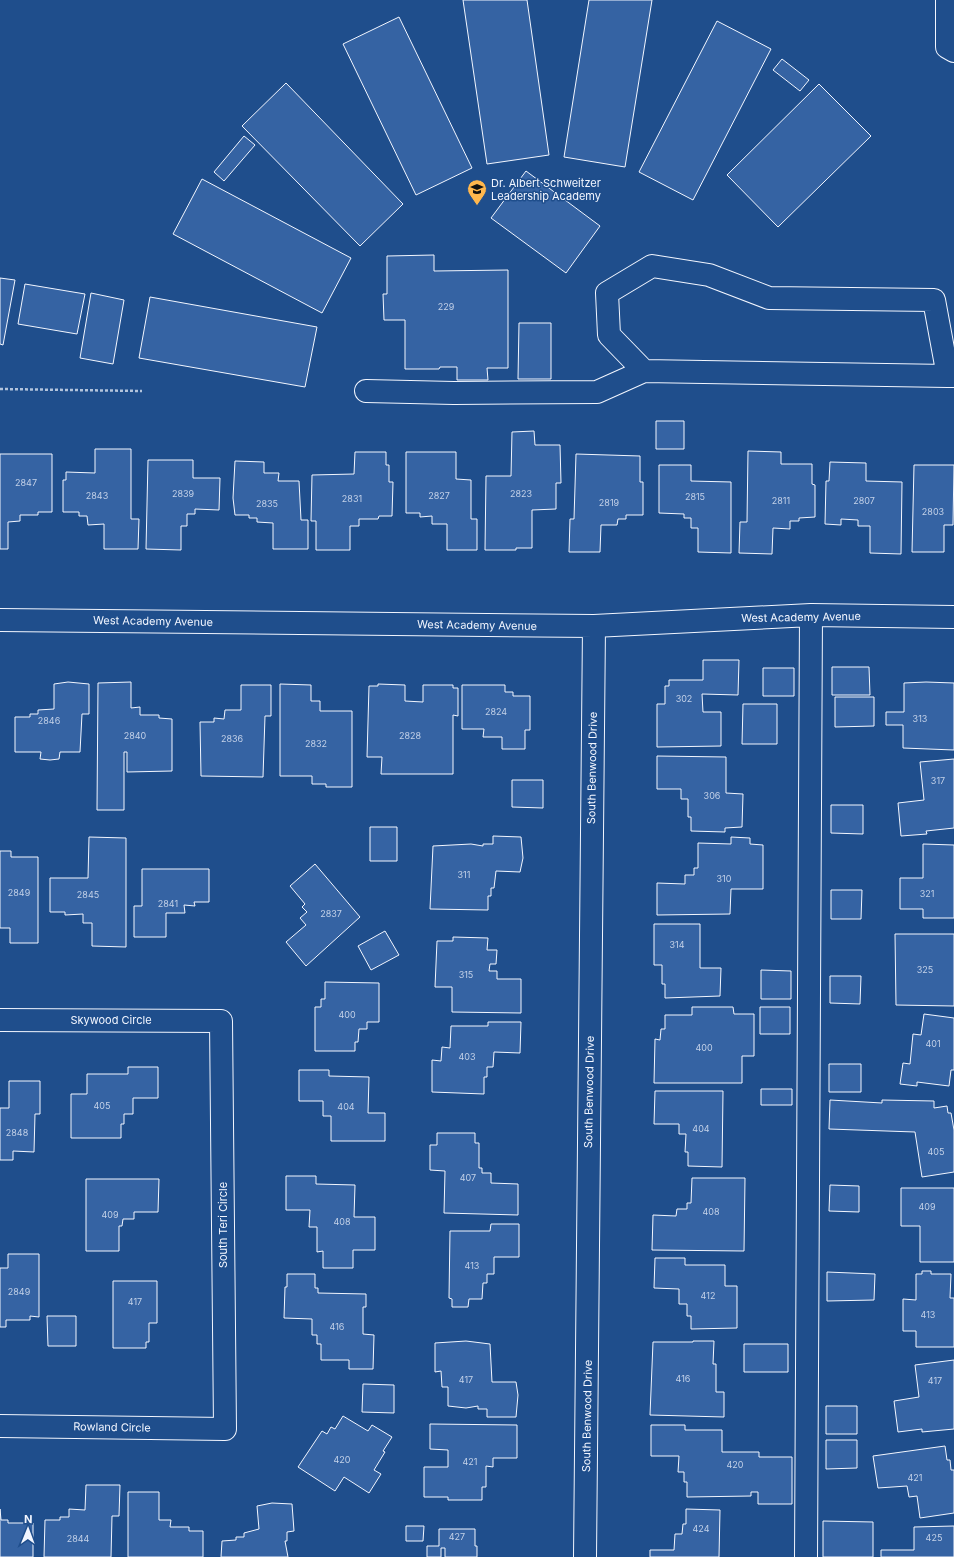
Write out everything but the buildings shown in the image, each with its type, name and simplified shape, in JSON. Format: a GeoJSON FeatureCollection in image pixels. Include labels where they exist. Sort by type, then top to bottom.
{"type":"FeatureCollection","features":[{"type":"Feature","properties":{"kind":"street"},"geometry":{"type":"LineString","coordinates":[[947,0],[947,47],[954,51]]}},
{"type":"Feature","properties":{"kind":"street"},"geometry":{"type":"LineString","coordinates":[[366,391],[454,393],[597,392],[644,370],[951,376],[934,300],[770,298],[708,275],[652,266],[607,293],[609,335],[644,370]]}},
{"type":"Feature","properties":{"kind":"street"},"geometry":{"type":"LineString","coordinates":[[806,1557],[811,615]]}},
{"type":"Feature","properties":{"kind":"street","name":"West Academy Avenue"},"geometry":{"type":"LineString","coordinates":[[0,620],[594,626],[811,615],[954,617]]}},
{"type":"Feature","properties":{"kind":"street","name":"South Benwood Drive"},"geometry":{"type":"LineString","coordinates":[[585,1557],[594,626]]}},
{"type":"Feature","properties":{"kind":"street","name":"Skywood Circle"},"geometry":{"type":"LineString","coordinates":[[0,1020],[221,1021]]}},
{"type":"Feature","properties":{"kind":"street","name":"South Teri Circle"},"geometry":{"type":"LineString","coordinates":[[221,1021],[225,1429]]}},
{"type":"Feature","properties":{"kind":"street","name":"Rowland Circle"},"geometry":{"type":"LineString","coordinates":[[0,1426],[225,1429]]}},
{"type":"Feature","properties":{"kind":"path"},"geometry":{"type":"LineString","coordinates":[[0,389],[142,391]]}},
{"type":"Feature","properties":{"kind":"place","name":"Dr. Albert Schweitzer Leadership Academy"},"geometry":{"type":"Point","coordinates":[477,206]}}]}
